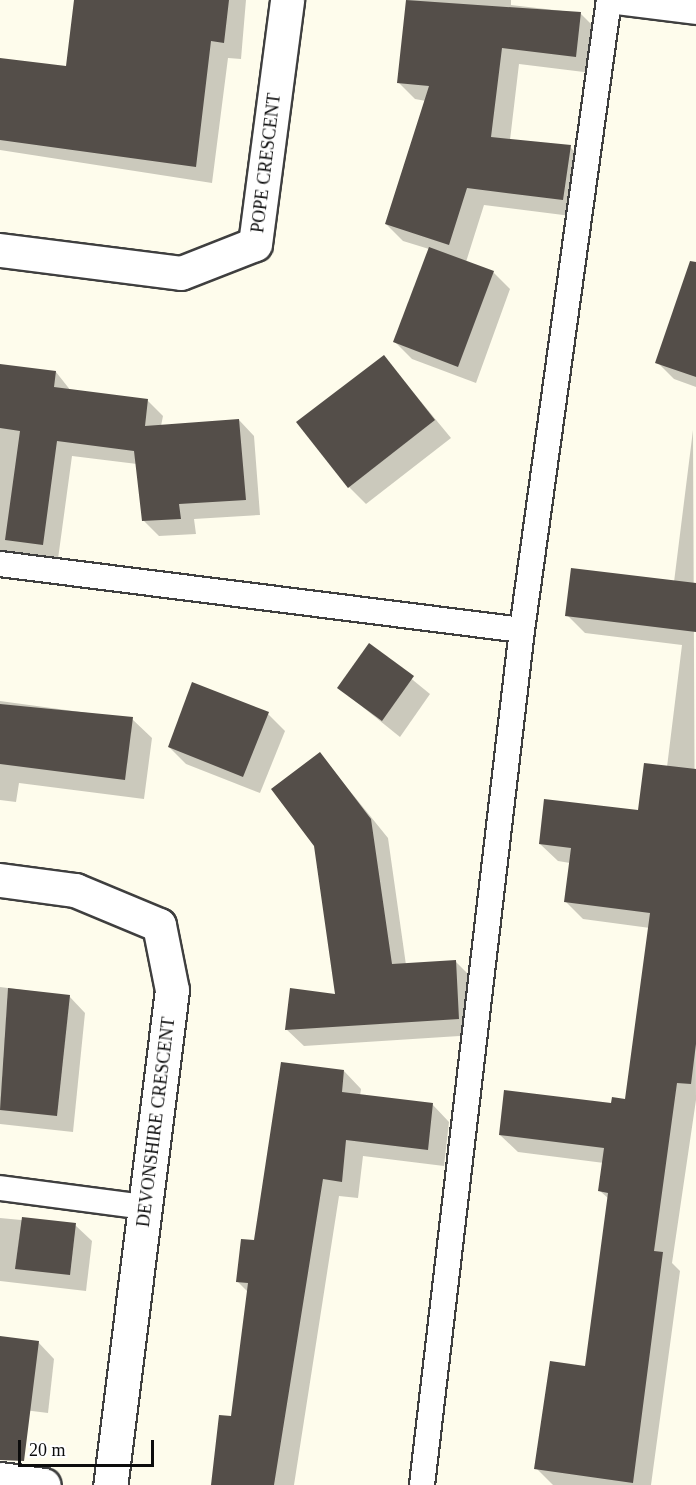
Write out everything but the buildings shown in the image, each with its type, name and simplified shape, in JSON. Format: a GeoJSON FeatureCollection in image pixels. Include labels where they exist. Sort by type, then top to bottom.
{"type":"FeatureCollection","features":[{"type":"Feature","properties":{"kind":"street","name":"POPE CRESCENT"},"geometry":{"type":"LineString","coordinates":[[0,250],[181,273],[255,244],[287,0]]}},
{"type":"Feature","properties":{"kind":"street","name":"DEVONSHIRE CRESCENT"},"geometry":{"type":"LineString","coordinates":[[0,880],[75,890],[159,925],[172,990],[110,1485]]}},
{"type":"Feature","properties":{"kind":"street"},"geometry":{"type":"LineString","coordinates":[[0,1479],[44,1485]]}},
{"type":"Feature","properties":{"kind":"lane"},"geometry":{"type":"LineString","coordinates":[[422,1485],[522,630],[609,1],[696,12]]}},
{"type":"Feature","properties":{"kind":"lane"},"geometry":{"type":"LineString","coordinates":[[0,564],[522,630]]}},
{"type":"Feature","properties":{"kind":"lane"},"geometry":{"type":"LineString","coordinates":[[0,1188],[145,1207]]}}]}
